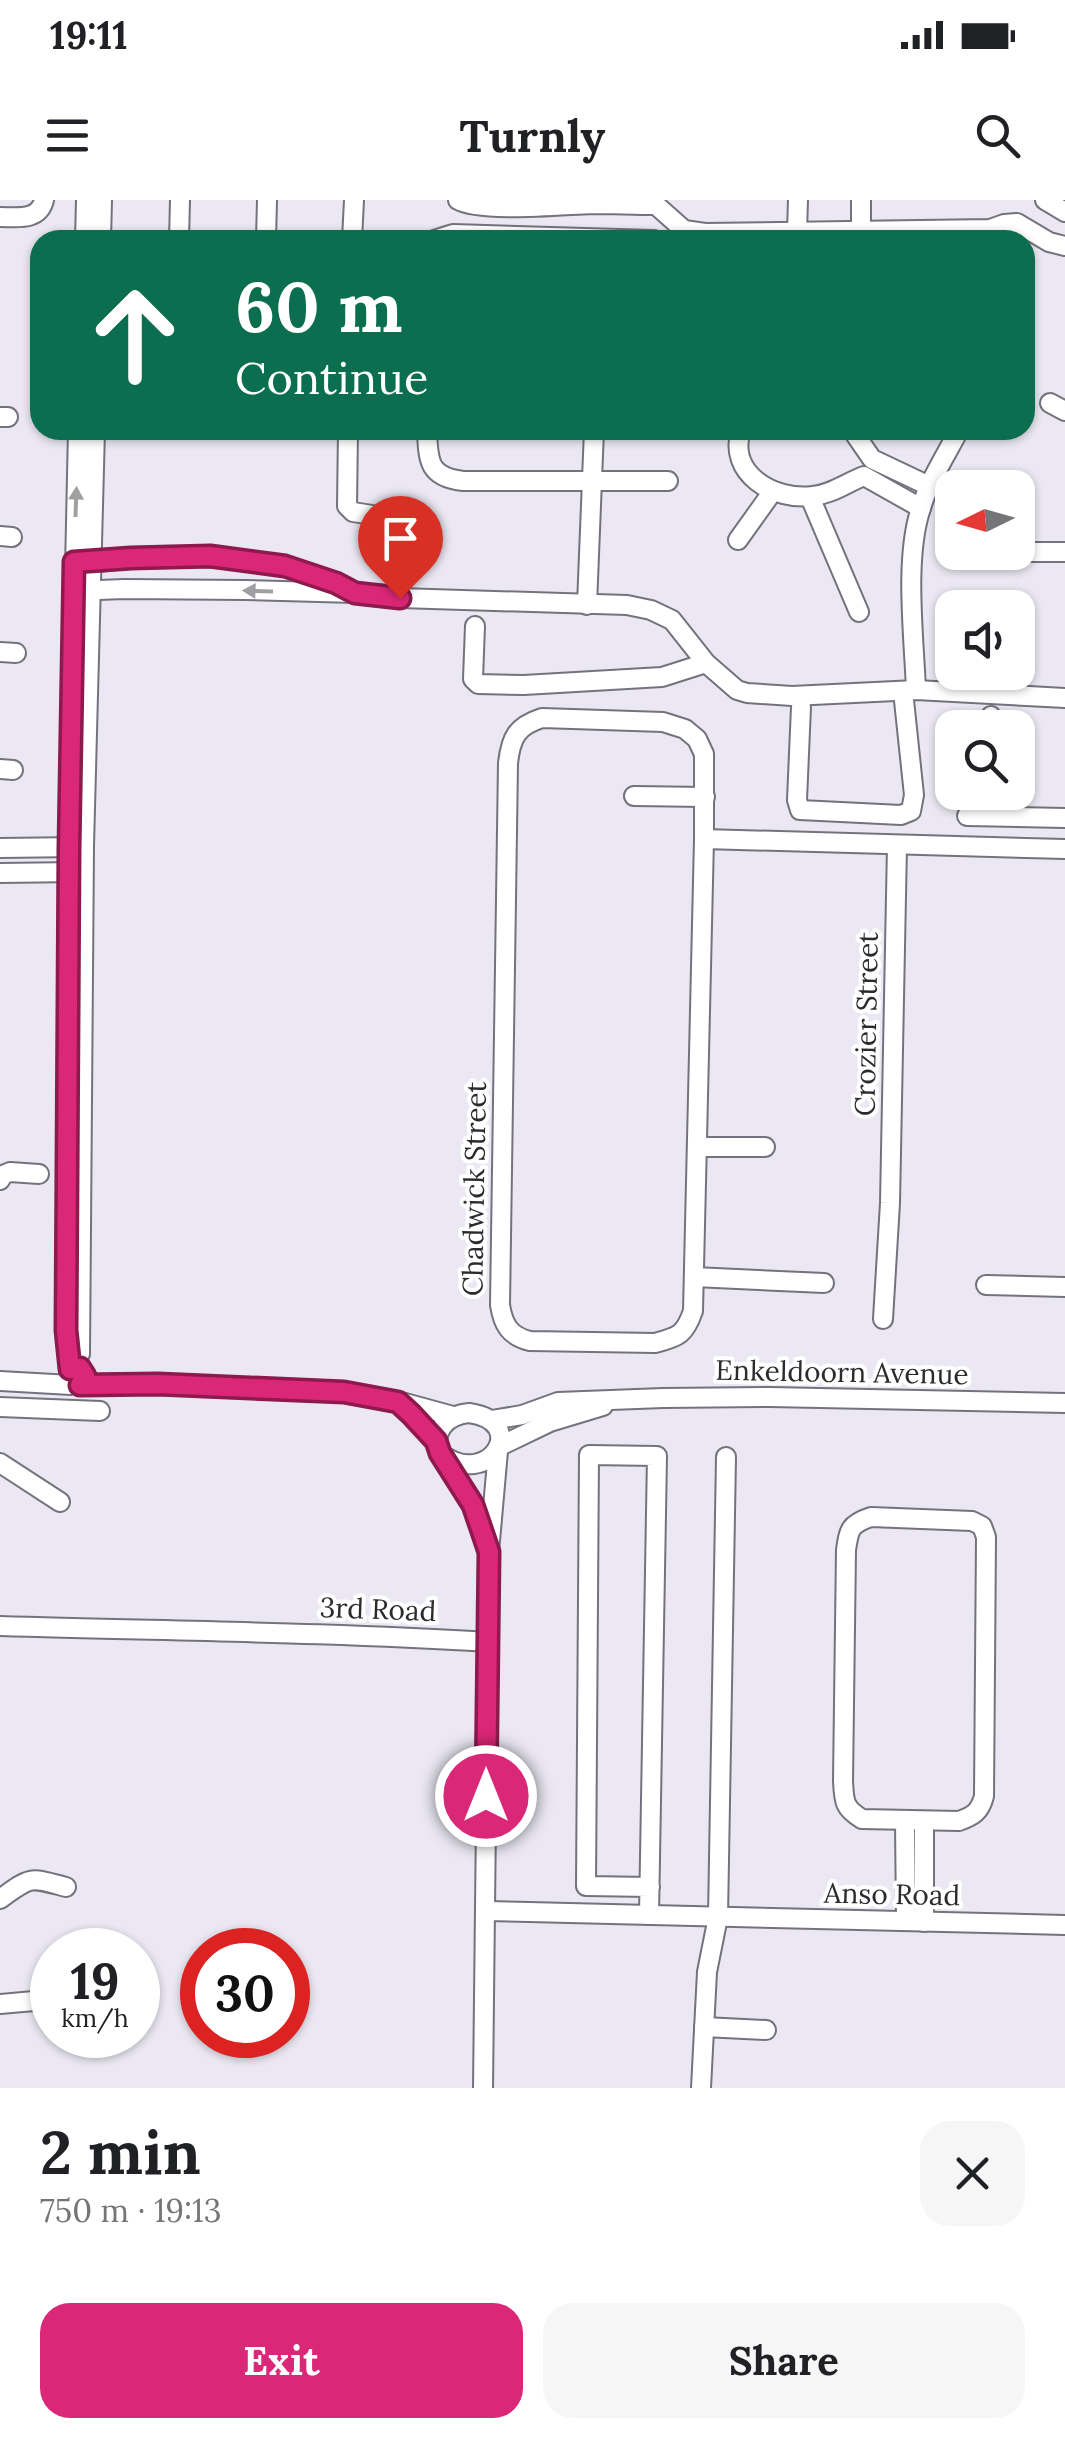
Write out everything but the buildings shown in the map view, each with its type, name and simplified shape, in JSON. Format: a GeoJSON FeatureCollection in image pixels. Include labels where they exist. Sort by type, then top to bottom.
{"type":"FeatureCollection","features":[{"type":"Feature","properties":{"kind":"street"},"geometry":{"type":"LineString","coordinates":[[0,217],[38,213],[44,200]]}},
{"type":"Feature","properties":{"kind":"street"},"geometry":{"type":"LineString","coordinates":[[85,230],[86,200]]}},
{"type":"Feature","properties":{"kind":"street"},"geometry":{"type":"LineString","coordinates":[[101,230],[102,200]]}},
{"type":"Feature","properties":{"kind":"street"},"geometry":{"type":"LineString","coordinates":[[180,200],[180,230]]}},
{"type":"Feature","properties":{"kind":"street"},"geometry":{"type":"LineString","coordinates":[[266,230],[267,200]]}},
{"type":"Feature","properties":{"kind":"street"},"geometry":{"type":"LineString","coordinates":[[352,230],[354,200]]}},
{"type":"Feature","properties":{"kind":"street"},"geometry":{"type":"LineString","coordinates":[[458,200],[476,205],[656,202],[684,230]]}},
{"type":"Feature","properties":{"kind":"street"},"geometry":{"type":"LineString","coordinates":[[798,200],[798,230]]}},
{"type":"Feature","properties":{"kind":"street"},"geometry":{"type":"LineString","coordinates":[[861,200],[861,230]]}},
{"type":"Feature","properties":{"kind":"street"},"geometry":{"type":"LineString","coordinates":[[1046,200],[1065,212]]}},
{"type":"Feature","properties":{"kind":"street"},"geometry":{"type":"LineString","coordinates":[[926,230],[990,229],[1011,222],[1030,230]]}},
{"type":"Feature","properties":{"kind":"street"},"geometry":{"type":"LineString","coordinates":[[1035,233],[1065,246]]}},
{"type":"Feature","properties":{"kind":"street"},"geometry":{"type":"LineString","coordinates":[[0,1382],[42,1383],[76,1376],[76,847],[83,591],[78,440]]}},
{"type":"Feature","properties":{"kind":"street"},"geometry":{"type":"LineString","coordinates":[[83,562],[95,440]]}},
{"type":"Feature","properties":{"kind":"street"},"geometry":{"type":"LineString","coordinates":[[348,440],[347,506],[353,512],[391,518],[402,531],[400,598]]}},
{"type":"Feature","properties":{"kind":"street"},"geometry":{"type":"LineString","coordinates":[[428,440],[431,464],[447,479],[668,481]]}},
{"type":"Feature","properties":{"kind":"street"},"geometry":{"type":"LineString","coordinates":[[587,605],[594,440]]}},
{"type":"Feature","properties":{"kind":"street"},"geometry":{"type":"LineString","coordinates":[[740,440],[742,462],[753,480],[786,496],[810,497],[838,490],[864,476],[921,508]]}},
{"type":"Feature","properties":{"kind":"street"},"geometry":{"type":"LineString","coordinates":[[859,440],[872,458],[929,486]]}},
{"type":"Feature","properties":{"kind":"street"},"geometry":{"type":"LineString","coordinates":[[801,707],[797,800],[800,810],[901,815],[911,811],[914,795],[909,690],[914,541],[929,486],[954,440]]}},
{"type":"Feature","properties":{"kind":"street"},"geometry":{"type":"LineString","coordinates":[[898,495],[907,476]]}},
{"type":"Feature","properties":{"kind":"street"},"geometry":{"type":"LineString","coordinates":[[738,540],[773,491]]}},
{"type":"Feature","properties":{"kind":"street"},"geometry":{"type":"LineString","coordinates":[[810,497],[859,612]]}},
{"type":"Feature","properties":{"kind":"street"},"geometry":{"type":"LineString","coordinates":[[1035,552],[1065,552]]}},
{"type":"Feature","properties":{"kind":"street"},"geometry":{"type":"LineString","coordinates":[[83,562],[229,558],[285,566],[355,593]]}},
{"type":"Feature","properties":{"kind":"street"},"geometry":{"type":"LineString","coordinates":[[83,591],[355,593],[400,598],[627,605],[672,620],[706,663],[737,690],[747,693],[792,696],[909,690],[1065,698]]}},
{"type":"Feature","properties":{"kind":"street"},"geometry":{"type":"LineString","coordinates":[[475,626],[472,679],[478,684],[524,686],[662,677],[706,663]]}},
{"type":"Feature","properties":{"kind":"street","name":"Chadwick Street"},"geometry":{"type":"LineString","coordinates":[[542,718],[663,722],[686,729],[697,740],[704,754],[705,798],[693,1311],[687,1329],[672,1339],[655,1343],[518,1338],[508,1330],[500,1304],[510,746],[526,723],[542,718]]}},
{"type":"Feature","properties":{"kind":"street"},"geometry":{"type":"LineString","coordinates":[[634,796],[705,798]]}},
{"type":"Feature","properties":{"kind":"street"},"geometry":{"type":"LineString","coordinates":[[988,810],[988,816]]}},
{"type":"Feature","properties":{"kind":"street"},"geometry":{"type":"LineString","coordinates":[[967,816],[1065,818]]}},
{"type":"Feature","properties":{"kind":"street"},"geometry":{"type":"LineString","coordinates":[[704,839],[1065,848]]}},
{"type":"Feature","properties":{"kind":"street","name":"Crozier Street"},"geometry":{"type":"LineString","coordinates":[[884,1319],[897,845]]}},
{"type":"Feature","properties":{"kind":"street"},"geometry":{"type":"LineString","coordinates":[[0,848],[76,847]]}},
{"type":"Feature","properties":{"kind":"street"},"geometry":{"type":"LineString","coordinates":[[0,873],[76,872]]}},
{"type":"Feature","properties":{"kind":"street"},"geometry":{"type":"LineString","coordinates":[[697,1147],[765,1147]]}},
{"type":"Feature","properties":{"kind":"street"},"geometry":{"type":"LineString","coordinates":[[0,1180],[10,1172],[39,1174]]}},
{"type":"Feature","properties":{"kind":"street"},"geometry":{"type":"LineString","coordinates":[[694,1277],[824,1283]]}},
{"type":"Feature","properties":{"kind":"street"},"geometry":{"type":"LineString","coordinates":[[986,1285],[1065,1287]]}},
{"type":"Feature","properties":{"kind":"street","name":"Enkeldoorn Avenue"},"geometry":{"type":"LineString","coordinates":[[76,1376],[108,1383],[344,1392],[452,1416],[469,1412],[492,1420],[578,1400],[770,1397],[1065,1404]]}},
{"type":"Feature","properties":{"kind":"street","name":"Enkeldoorn Avenue"},"geometry":{"type":"LineString","coordinates":[[438,1447],[456,1463],[488,1461],[499,1448],[550,1422],[618,1401]]}},
{"type":"Feature","properties":{"kind":"street"},"geometry":{"type":"LineString","coordinates":[[398,1402],[438,1447],[473,1505],[489,1552]]}},
{"type":"Feature","properties":{"kind":"street"},"geometry":{"type":"LineString","coordinates":[[0,1407],[100,1411]]}},
{"type":"Feature","properties":{"kind":"street"},"geometry":{"type":"LineString","coordinates":[[438,1447],[442,1426],[452,1416]]}},
{"type":"Feature","properties":{"kind":"street"},"geometry":{"type":"LineString","coordinates":[[483,2088],[489,1552],[500,1432],[492,1420]]}},
{"type":"Feature","properties":{"kind":"street"},"geometry":{"type":"LineString","coordinates":[[649,1916],[650,1887],[657,1456],[589,1455],[586,1886],[650,1887]]}},
{"type":"Feature","properties":{"kind":"street"},"geometry":{"type":"LineString","coordinates":[[701,2088],[708,1972],[718,1917],[726,1457]]}},
{"type":"Feature","properties":{"kind":"street"},"geometry":{"type":"LineString","coordinates":[[0,1463],[60,1502]]}},
{"type":"Feature","properties":{"kind":"street"},"geometry":{"type":"LineString","coordinates":[[871,1517],[972,1521],[982,1526],[986,1537],[981,1808],[958,1822],[915,1821],[862,1819],[844,1803],[846,1550],[849,1532],[857,1522],[871,1517]]}},
{"type":"Feature","properties":{"kind":"street","name":"3rd Road"},"geometry":{"type":"LineString","coordinates":[[0,1626],[364,1634],[487,1642]]}},
{"type":"Feature","properties":{"kind":"street"},"geometry":{"type":"LineString","coordinates":[[915,1821],[915,1922]]}},
{"type":"Feature","properties":{"kind":"street"},"geometry":{"type":"LineString","coordinates":[[0,1898],[22,1882],[32,1880],[66,1888]]}},
{"type":"Feature","properties":{"kind":"street","name":"Anso Road"},"geometry":{"type":"LineString","coordinates":[[485,1911],[1065,1924]]}},
{"type":"Feature","properties":{"kind":"street"},"geometry":{"type":"LineString","coordinates":[[0,2004],[30,2001]]}},
{"type":"Feature","properties":{"kind":"street"},"geometry":{"type":"LineString","coordinates":[[704,2027],[766,2030]]}},
{"type":"Feature","properties":{"kind":"route"},"geometry":{"type":"LineString","coordinates":[[400,598],[355,593],[285,566],[210,556],[74,562],[66,1330],[70,1369],[80,1368],[84,1372],[80,1385],[158,1384],[344,1392],[398,1402],[436,1441],[473,1505],[489,1552],[486,1796]]}}]}
